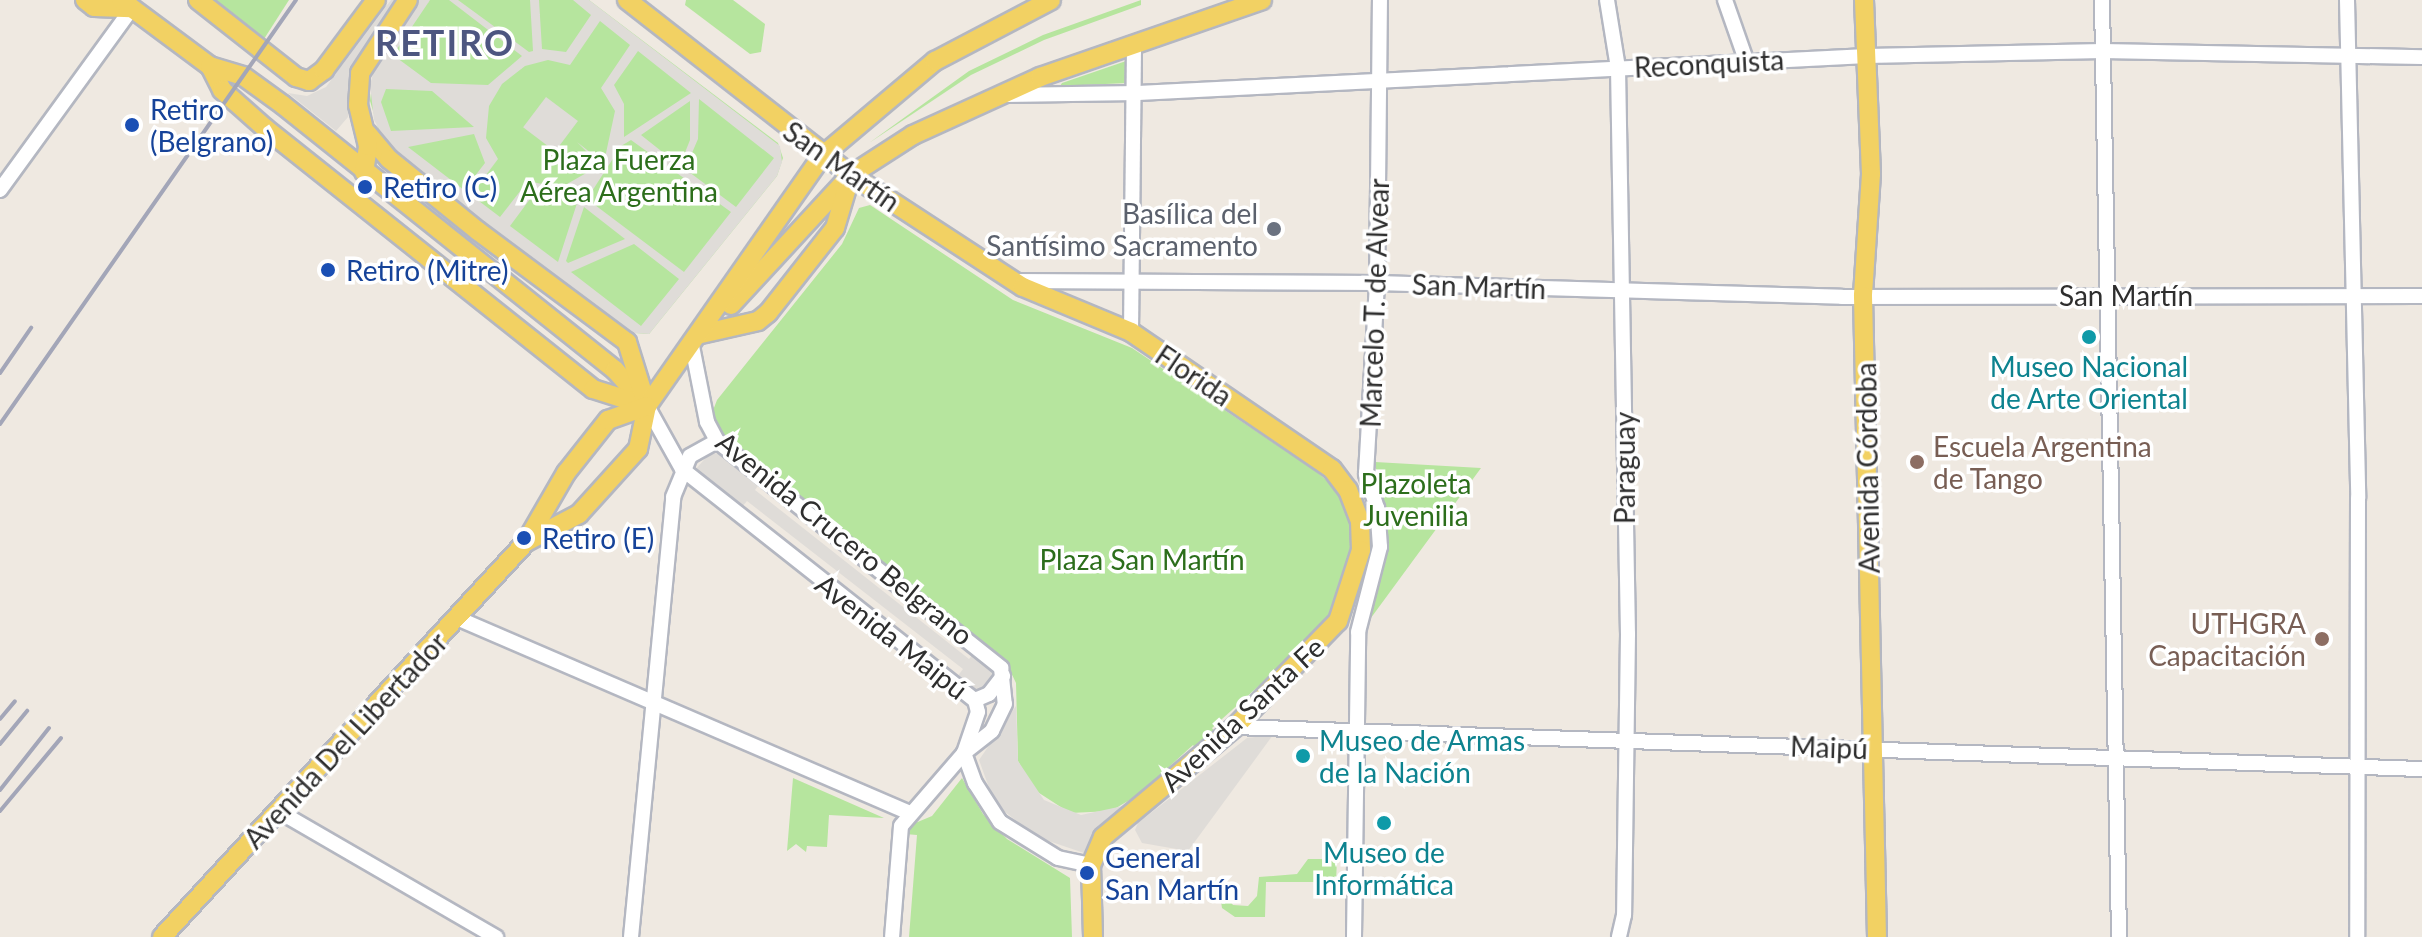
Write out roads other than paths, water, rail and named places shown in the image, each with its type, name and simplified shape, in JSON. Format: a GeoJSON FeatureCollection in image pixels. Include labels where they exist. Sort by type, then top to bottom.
{"type":"FeatureCollection","features":[{"type":"Feature","properties":{"kind":"main road"},"geometry":{"type":"LineString","coordinates":[[85,0],[94,7],[130,2],[210,66],[243,76],[615,370],[647,406]]}},
{"type":"Feature","properties":{"kind":"main road"},"geometry":{"type":"LineString","coordinates":[[198,0],[296,77],[311,80],[376,0]]}},
{"type":"Feature","properties":{"kind":"main road"},"geometry":{"type":"LineString","coordinates":[[364,172],[367,133],[358,105],[360,73],[408,0]]}},
{"type":"Feature","properties":{"kind":"main road","name":"San Martín"},"geometry":{"type":"LineString","coordinates":[[627,0],[822,156],[1014,281]]}},
{"type":"Feature","properties":{"kind":"main road","name":"Avenida Del Libertador"},"geometry":{"type":"LineString","coordinates":[[526,542],[575,517],[621,471],[638,449],[647,406],[822,156],[935,61],[1051,0]]}},
{"type":"Feature","properties":{"kind":"main road","name":"Avenida Del Libertador"},"geometry":{"type":"LineString","coordinates":[[696,340],[851,175],[913,135],[997,95],[1134,43],[1262,0]]}},
{"type":"Feature","properties":{"kind":"main road","name":"Avenida Córdoba"},"geometry":{"type":"LineString","coordinates":[[1864,0],[1871,174],[1863,296],[1877,937]]}},
{"type":"Feature","properties":{"kind":"main road"},"geometry":{"type":"LineString","coordinates":[[210,66],[222,90],[265,128],[593,389],[647,406]]}},
{"type":"Feature","properties":{"kind":"main road"},"geometry":{"type":"LineString","coordinates":[[367,133],[398,165],[627,342],[647,406]]}},
{"type":"Feature","properties":{"kind":"main road"},"geometry":{"type":"LineString","coordinates":[[364,172],[377,164],[398,165]]}},
{"type":"Feature","properties":{"kind":"main road"},"geometry":{"type":"LineString","coordinates":[[696,340],[758,321],[768,313],[835,228],[851,175]]}},
{"type":"Feature","properties":{"kind":"main road","name":"Florida"},"geometry":{"type":"LineString","coordinates":[[1014,281],[1131,332],[1340,476]]}},
{"type":"Feature","properties":{"kind":"main road","name":"Avenida Del Libertador"},"geometry":{"type":"LineString","coordinates":[[162,937],[526,542],[588,443],[608,420],[647,406]]}},
{"type":"Feature","properties":{"kind":"main road","name":"Avenida Santa Fe"},"geometry":{"type":"LineString","coordinates":[[1091,865],[1103,837],[1235,727],[1324,641],[1350,595],[1360,563],[1361,529],[1340,476]]}},
{"type":"Feature","properties":{"kind":"main road"},"geometry":{"type":"LineString","coordinates":[[1091,865],[1093,937]]}},
{"type":"Feature","properties":{"kind":"street","name":"Marcelo T. de Alvear"},"geometry":{"type":"LineString","coordinates":[[1354,937],[1358,632],[1380,547],[1377,508],[1366,474],[1377,283],[1380,0]]}},
{"type":"Feature","properties":{"kind":"street","name":"Paraguay"},"geometry":{"type":"LineString","coordinates":[[1607,0],[1618,68],[1623,291],[1625,740],[1619,937]]}},
{"type":"Feature","properties":{"kind":"street"},"geometry":{"type":"LineString","coordinates":[[1725,0],[1746,60]]}},
{"type":"Feature","properties":{"kind":"street"},"geometry":{"type":"LineString","coordinates":[[2102,0],[2109,295],[2112,758],[2119,937]]}},
{"type":"Feature","properties":{"kind":"street"},"geometry":{"type":"LineString","coordinates":[[2347,0],[2354,295],[2357,937]]}},
{"type":"Feature","properties":{"kind":"street"},"geometry":{"type":"LineString","coordinates":[[0,190],[130,2]]}},
{"type":"Feature","properties":{"kind":"street"},"geometry":{"type":"LineString","coordinates":[[1131,332],[1138,93],[1134,43]]}},
{"type":"Feature","properties":{"kind":"street","name":"Reconquista"},"geometry":{"type":"LineString","coordinates":[[997,95],[1138,93],[1380,77],[1867,56],[2103,51],[2422,57]]}},
{"type":"Feature","properties":{"kind":"street","name":"San Martín"},"geometry":{"type":"LineString","coordinates":[[1014,281],[1377,283],[1863,296],[2422,296]]}},
{"type":"Feature","properties":{"kind":"street","name":"Avenida Crucero Belgrano"},"geometry":{"type":"LineString","coordinates":[[696,340],[707,422],[717,441],[992,658],[1003,676]]}},
{"type":"Feature","properties":{"kind":"street","name":"Avenida Maipú"},"geometry":{"type":"LineString","coordinates":[[647,406],[682,469],[975,700],[978,712],[964,753]]}},
{"type":"Feature","properties":{"kind":"street"},"geometry":{"type":"LineString","coordinates":[[631,937],[670,515],[682,469],[690,456],[717,441]]}},
{"type":"Feature","properties":{"kind":"street"},"geometry":{"type":"LineString","coordinates":[[1340,476],[1366,474]]}},
{"type":"Feature","properties":{"kind":"street"},"geometry":{"type":"LineString","coordinates":[[457,618],[653,705],[910,813]]}},
{"type":"Feature","properties":{"kind":"street"},"geometry":{"type":"LineString","coordinates":[[975,700],[989,694],[1003,676]]}},
{"type":"Feature","properties":{"kind":"street"},"geometry":{"type":"LineString","coordinates":[[892,937],[901,826],[964,753],[985,739],[1001,715],[1007,689],[1003,676]]}},
{"type":"Feature","properties":{"kind":"street","name":"Maipú"},"geometry":{"type":"LineString","coordinates":[[1235,727],[2422,769]]}},
{"type":"Feature","properties":{"kind":"street"},"geometry":{"type":"LineString","coordinates":[[964,753],[975,783],[1000,822],[1058,858],[1091,865]]}},
{"type":"Feature","properties":{"kind":"street"},"geometry":{"type":"LineString","coordinates":[[280,812],[496,937]]}},
{"type":"Feature","properties":{"kind":"railway"},"geometry":{"type":"LineString","coordinates":[[0,424],[296,0]]}},
{"type":"Feature","properties":{"kind":"railway"},"geometry":{"type":"LineString","coordinates":[[0,373],[31,328]]}},
{"type":"Feature","properties":{"kind":"railway"},"geometry":{"type":"LineString","coordinates":[[0,719],[15,701]]}},
{"type":"Feature","properties":{"kind":"railway"},"geometry":{"type":"LineString","coordinates":[[0,744],[27,711]]}},
{"type":"Feature","properties":{"kind":"railway"},"geometry":{"type":"LineString","coordinates":[[0,790],[49,728]]}},
{"type":"Feature","properties":{"kind":"railway"},"geometry":{"type":"LineString","coordinates":[[0,811],[61,738]]}},
{"type":"Feature","properties":{"kind":"place","name":"Retiro (Belgrano)"},"geometry":{"type":"Point","coordinates":[132,125]}},
{"type":"Feature","properties":{"kind":"place","name":"Retiro (C)"},"geometry":{"type":"Point","coordinates":[365,187]}},
{"type":"Feature","properties":{"kind":"place","name":"Basílica del Santísimo Sacramento"},"geometry":{"type":"Point","coordinates":[1274,229]}},
{"type":"Feature","properties":{"kind":"place","name":"Retiro (Mitre)"},"geometry":{"type":"Point","coordinates":[328,270]}},
{"type":"Feature","properties":{"kind":"place","name":"Museo Nacional de Arte Oriental"},"geometry":{"type":"Point","coordinates":[2089,337]}},
{"type":"Feature","properties":{"kind":"place","name":"Escuela Argentina de Tango"},"geometry":{"type":"Point","coordinates":[1917,462]}},
{"type":"Feature","properties":{"kind":"place","name":"Retiro (E)"},"geometry":{"type":"Point","coordinates":[524,538]}},
{"type":"Feature","properties":{"kind":"place","name":"UTHGRA Capacitación"},"geometry":{"type":"Point","coordinates":[2322,639]}},
{"type":"Feature","properties":{"kind":"place","name":"Museo de Armas de la Nación"},"geometry":{"type":"Point","coordinates":[1303,756]}},
{"type":"Feature","properties":{"kind":"place","name":"Museo de Informática"},"geometry":{"type":"Point","coordinates":[1384,823]}},
{"type":"Feature","properties":{"kind":"place","name":"General San Martín"},"geometry":{"type":"Point","coordinates":[1087,873]}},
{"type":"Feature","properties":{"kind":"district","name":"RETIRO"},"geometry":{"type":"Point","coordinates":[445,43]}},
{"type":"Feature","properties":{"kind":"park label","name":"Plaza Fuerza Aérea Argentina"},"geometry":{"type":"Point","coordinates":[619,175]}},
{"type":"Feature","properties":{"kind":"park label","name":"Plazoleta Juvenilia"},"geometry":{"type":"Point","coordinates":[1416,499]}},
{"type":"Feature","properties":{"kind":"park label","name":"Plaza San Martín"},"geometry":{"type":"Point","coordinates":[1142,559]}}]}
